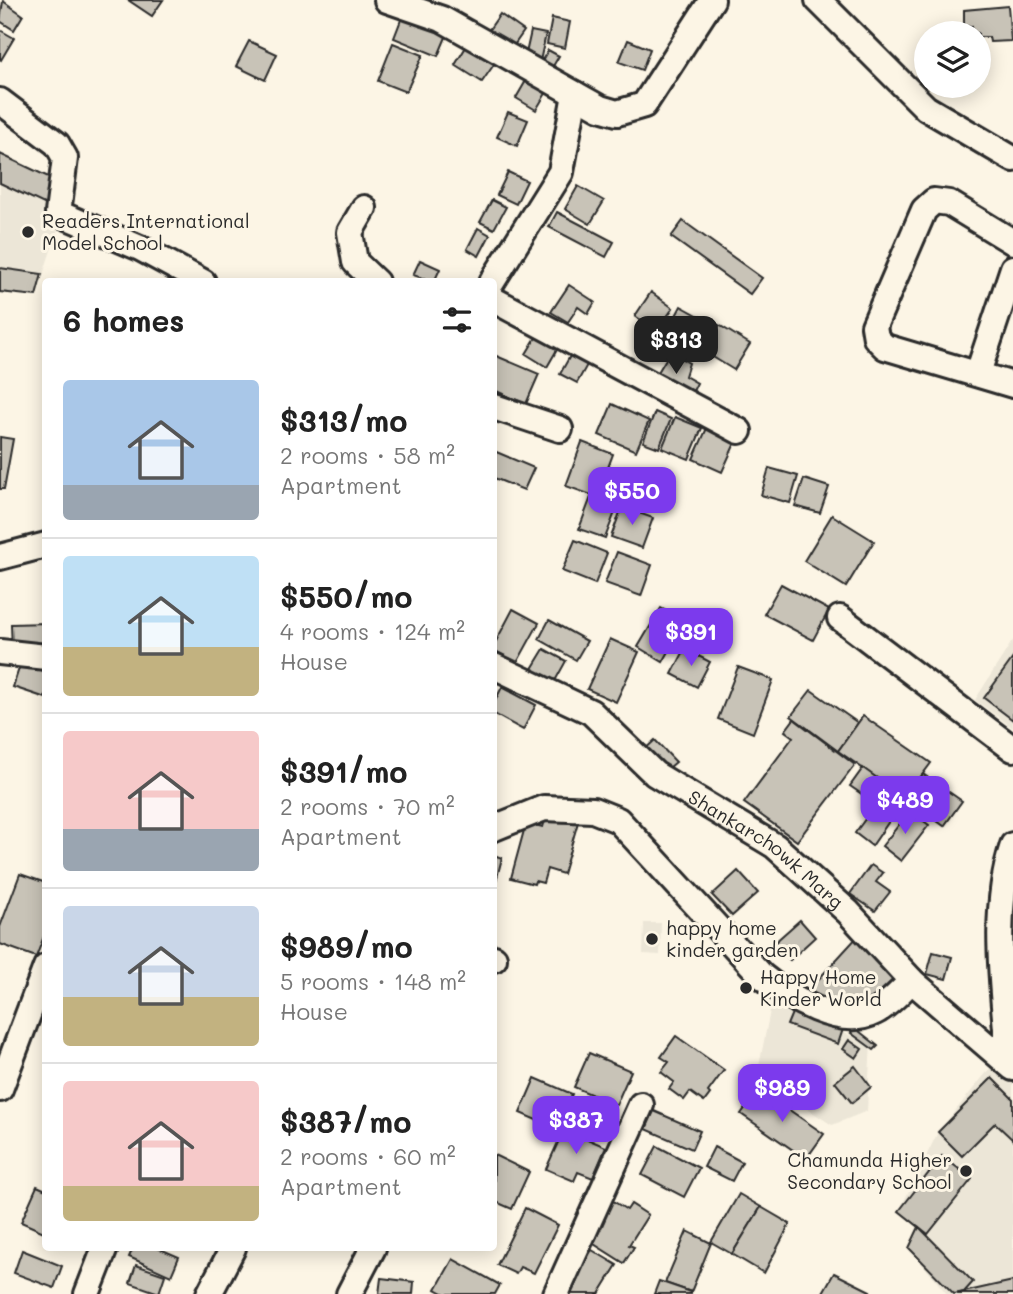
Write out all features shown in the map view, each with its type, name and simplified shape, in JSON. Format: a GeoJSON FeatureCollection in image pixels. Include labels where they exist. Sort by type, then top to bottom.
{"type":"FeatureCollection","features":[{"type":"Feature","properties":{"kind":"street"},"geometry":{"type":"LineString","coordinates":[[387,0],[442,19],[600,108],[617,113],[643,105],[712,0]]}},
{"type":"Feature","properties":{"kind":"street"},"geometry":{"type":"LineString","coordinates":[[818,0],[926,108],[1013,159]]}},
{"type":"Feature","properties":{"kind":"street"},"geometry":{"type":"LineString","coordinates":[[495,278],[561,172],[575,94]]}},
{"type":"Feature","properties":{"kind":"street"},"geometry":{"type":"LineString","coordinates":[[0,101],[57,144],[65,158],[58,213],[141,248],[196,278]]}},
{"type":"Feature","properties":{"kind":"street"},"geometry":{"type":"LineString","coordinates":[[1013,242],[949,203],[934,201],[924,210],[874,326],[876,338],[885,347],[1013,385]]}},
{"type":"Feature","properties":{"kind":"street"},"geometry":{"type":"LineString","coordinates":[[364,208],[350,232],[355,262],[372,278]]}},
{"type":"Feature","properties":{"kind":"street"},"geometry":{"type":"LineString","coordinates":[[978,373],[1013,268]]}},
{"type":"Feature","properties":{"kind":"street"},"geometry":{"type":"LineString","coordinates":[[497,302],[739,431]]}},
{"type":"Feature","properties":{"kind":"street"},"geometry":{"type":"LineString","coordinates":[[497,408],[559,429]]}},
{"type":"Feature","properties":{"kind":"street"},"geometry":{"type":"LineString","coordinates":[[0,557],[42,546]]}},
{"type":"Feature","properties":{"kind":"street"},"geometry":{"type":"LineString","coordinates":[[840,618],[1013,749]]}},
{"type":"Feature","properties":{"kind":"street"},"geometry":{"type":"LineString","coordinates":[[0,652],[42,657]]}},
{"type":"Feature","properties":{"kind":"street","name":"Shankarchowk Marg"},"geometry":{"type":"LineString","coordinates":[[497,667],[591,712],[655,774],[775,846],[848,912],[912,981],[1011,1066]]}},
{"type":"Feature","properties":{"kind":"street"},"geometry":{"type":"LineString","coordinates":[[497,827],[544,808],[593,810],[618,820],[762,976],[781,992],[807,1004],[856,1018],[876,1012],[912,981]]}},
{"type":"Feature","properties":{"kind":"street"},"geometry":{"type":"LineString","coordinates":[[1011,1066],[1001,949],[1004,873],[1013,845]]}},
{"type":"Feature","properties":{"kind":"street"},"geometry":{"type":"LineString","coordinates":[[0,1089],[42,978]]}},
{"type":"Feature","properties":{"kind":"street"},"geometry":{"type":"LineString","coordinates":[[555,1294],[641,1105]]}},
{"type":"Feature","properties":{"kind":"street"},"geometry":{"type":"LineString","coordinates":[[87,1294],[104,1251]]}},
{"type":"Feature","properties":{"kind":"street"},"geometry":{"type":"LineString","coordinates":[[209,1294],[231,1251]]}},
{"type":"Feature","properties":{"kind":"street"},"geometry":{"type":"LineString","coordinates":[[349,1294],[371,1251]]}},
{"type":"Feature","properties":{"kind":"shaded area","name":"Readers International Model School"},"geometry":{"type":"Polygon","coordinates":[[[0,154],[71,189],[36,296],[0,292],[0,154]]]}},
{"type":"Feature","properties":{"kind":"shaded area"},"geometry":{"type":"Polygon","coordinates":[[[1013,640],[1013,728],[975,700],[1013,640]]]}},
{"type":"Feature","properties":{"kind":"shaded area","name":"happy home kinder garden"},"geometry":{"type":"Polygon","coordinates":[[[644,923],[661,923],[660,955],[643,954],[644,923]]]}},
{"type":"Feature","properties":{"kind":"shaded area"},"geometry":{"type":"Polygon","coordinates":[[[771,1006],[871,1043],[867,1111],[832,1125],[757,1076],[771,1006]]]}},
{"type":"Feature","properties":{"kind":"shaded area","name":"Chamunda Higher Secondary School"},"geometry":{"type":"Polygon","coordinates":[[[1000,1056],[1013,1069],[1013,1294],[947,1294],[909,1248],[919,1227],[899,1211],[938,1132],[1000,1056]]]}},
{"type":"Feature","properties":{"kind":"building"},"geometry":{"type":"Polygon","coordinates":[[[128,0],[163,0],[152,16],[128,0]]]}},
{"type":"Feature","properties":{"kind":"building"},"geometry":{"type":"Polygon","coordinates":[[[3,1],[23,15],[14,30],[0,21],[3,1]]]}},
{"type":"Feature","properties":{"kind":"building"},"geometry":{"type":"Polygon","coordinates":[[[1008,6],[1011,41],[991,42],[991,21],[964,21],[964,10],[1008,6]]]}},
{"type":"Feature","properties":{"kind":"building"},"geometry":{"type":"Polygon","coordinates":[[[404,12],[449,30],[438,56],[394,38],[404,12]]]}},
{"type":"Feature","properties":{"kind":"building"},"geometry":{"type":"Polygon","coordinates":[[[500,14],[524,31],[510,51],[486,34],[500,14]]]}},
{"type":"Feature","properties":{"kind":"building"},"geometry":{"type":"Polygon","coordinates":[[[552,18],[570,22],[565,48],[547,44],[552,18]]]}},
{"type":"Feature","properties":{"kind":"building"},"geometry":{"type":"Polygon","coordinates":[[[0,30],[14,38],[1,60],[0,59],[0,30]]]}},
{"type":"Feature","properties":{"kind":"building"},"geometry":{"type":"Polygon","coordinates":[[[531,31],[546,34],[540,61],[525,58],[531,31]]]}},
{"type":"Feature","properties":{"kind":"building"},"geometry":{"type":"Polygon","coordinates":[[[628,40],[650,49],[642,70],[619,62],[628,40]]]}},
{"type":"Feature","properties":{"kind":"building"},"geometry":{"type":"Polygon","coordinates":[[[249,41],[277,54],[265,80],[236,66],[249,41]]]}},
{"type":"Feature","properties":{"kind":"building"},"geometry":{"type":"Polygon","coordinates":[[[469,42],[497,60],[482,82],[455,65],[469,42]]]}},
{"type":"Feature","properties":{"kind":"building"},"geometry":{"type":"Polygon","coordinates":[[[393,43],[423,55],[406,92],[378,81],[393,43]]]}},
{"type":"Feature","properties":{"kind":"building"},"geometry":{"type":"Polygon","coordinates":[[[548,50],[559,56],[549,73],[538,67],[548,50]]]}},
{"type":"Feature","properties":{"kind":"building"},"geometry":{"type":"Polygon","coordinates":[[[527,79],[548,90],[536,110],[516,98],[527,79]]]}},
{"type":"Feature","properties":{"kind":"building"},"geometry":{"type":"Polygon","coordinates":[[[508,112],[528,120],[517,146],[497,137],[508,112]]]}},
{"type":"Feature","properties":{"kind":"building"},"geometry":{"type":"Polygon","coordinates":[[[0,154],[57,181],[46,205],[0,183],[0,154]]]}},
{"type":"Feature","properties":{"kind":"building"},"geometry":{"type":"Polygon","coordinates":[[[508,172],[527,181],[516,204],[497,195],[508,172]]]}},
{"type":"Feature","properties":{"kind":"building"},"geometry":{"type":"Polygon","coordinates":[[[578,186],[604,201],[590,224],[565,209],[578,186]]]}},
{"type":"Feature","properties":{"kind":"building"},"geometry":{"type":"Polygon","coordinates":[[[492,200],[506,207],[494,229],[480,222],[492,200]]]}},
{"type":"Feature","properties":{"kind":"building"},"geometry":{"type":"Polygon","coordinates":[[[557,212],[614,242],[606,257],[549,227],[557,212]]]}},
{"type":"Feature","properties":{"kind":"building"},"geometry":{"type":"Polygon","coordinates":[[[683,221],[762,278],[750,294],[671,237],[683,221]]]}},
{"type":"Feature","properties":{"kind":"building"},"geometry":{"type":"Polygon","coordinates":[[[478,228],[490,235],[479,256],[467,249],[478,228]]]}},
{"type":"Feature","properties":{"kind":"building"},"geometry":{"type":"Polygon","coordinates":[[[420,260],[440,269],[436,278],[413,275],[420,260]]]}},
{"type":"Feature","properties":{"kind":"building"},"geometry":{"type":"Polygon","coordinates":[[[0,268],[42,274],[36,296],[0,292],[0,268]]]}},
{"type":"Feature","properties":{"kind":"building"},"geometry":{"type":"Polygon","coordinates":[[[569,285],[595,302],[588,314],[578,307],[568,322],[551,312],[569,285]]]}},
{"type":"Feature","properties":{"kind":"building"},"geometry":{"type":"Polygon","coordinates":[[[651,292],[673,308],[657,331],[635,316],[651,292]]]}},
{"type":"Feature","properties":{"kind":"building"},"geometry":{"type":"Polygon","coordinates":[[[681,306],[708,321],[694,347],[667,333],[681,306]]]}},
{"type":"Feature","properties":{"kind":"building"},"geometry":{"type":"Polygon","coordinates":[[[719,325],[750,344],[734,370],[703,351],[719,325]]]}},
{"type":"Feature","properties":{"kind":"building"},"geometry":{"type":"Polygon","coordinates":[[[541,329],[562,341],[547,367],[526,354],[541,329]]]}},
{"type":"Feature","properties":{"kind":"building"},"geometry":{"type":"Polygon","coordinates":[[[575,347],[592,356],[577,383],[560,374],[575,347]]]}},
{"type":"Feature","properties":{"kind":"building"},"geometry":{"type":"Polygon","coordinates":[[[670,352],[689,363],[685,376],[697,383],[689,399],[654,379],[670,352]]]}},
{"type":"Feature","properties":{"kind":"building"},"geometry":{"type":"Polygon","coordinates":[[[497,356],[539,374],[526,404],[497,391],[497,356]]]}},
{"type":"Feature","properties":{"kind":"building"},"geometry":{"type":"Polygon","coordinates":[[[612,404],[649,421],[636,451],[599,435],[612,404]]]}},
{"type":"Feature","properties":{"kind":"building"},"geometry":{"type":"Polygon","coordinates":[[[655,412],[671,419],[659,448],[643,442],[655,412]]]}},
{"type":"Feature","properties":{"kind":"building"},"geometry":{"type":"Polygon","coordinates":[[[675,417],[702,428],[689,459],[662,448],[675,417]]]}},
{"type":"Feature","properties":{"kind":"building"},"geometry":{"type":"Polygon","coordinates":[[[707,428],[736,441],[722,472],[693,459],[707,428]]]}},
{"type":"Feature","properties":{"kind":"building"},"geometry":{"type":"Polygon","coordinates":[[[0,437],[13,439],[4,489],[0,489],[0,437]]]}},
{"type":"Feature","properties":{"kind":"building"},"geometry":{"type":"Polygon","coordinates":[[[582,442],[613,454],[597,497],[566,486],[582,442]]]}},
{"type":"Feature","properties":{"kind":"building"},"geometry":{"type":"Polygon","coordinates":[[[497,452],[534,468],[524,490],[497,479],[497,452]]]}},
{"type":"Feature","properties":{"kind":"building"},"geometry":{"type":"Polygon","coordinates":[[[769,468],[798,476],[790,503],[761,495],[769,468]]]}},
{"type":"Feature","properties":{"kind":"building"},"geometry":{"type":"Polygon","coordinates":[[[804,479],[829,487],[820,513],[795,506],[804,479]]]}},
{"type":"Feature","properties":{"kind":"building"},"geometry":{"type":"Polygon","coordinates":[[[591,497],[617,507],[605,538],[579,529],[591,497]]]}},
{"type":"Feature","properties":{"kind":"building"},"geometry":{"type":"Polygon","coordinates":[[[622,507],[653,518],[642,548],[611,537],[622,507]]]}},
{"type":"Feature","properties":{"kind":"building"},"geometry":{"type":"Polygon","coordinates":[[[832,515],[874,541],[846,587],[804,561],[832,515]]]}},
{"type":"Feature","properties":{"kind":"building"},"geometry":{"type":"Polygon","coordinates":[[[575,540],[607,553],[595,584],[562,571],[575,540]]]}},
{"type":"Feature","properties":{"kind":"building"},"geometry":{"type":"Polygon","coordinates":[[[617,552],[652,565],[641,596],[605,583],[617,552]]]}},
{"type":"Feature","properties":{"kind":"building"},"geometry":{"type":"Polygon","coordinates":[[[781,584],[829,610],[813,640],[764,614],[781,584]]]}},
{"type":"Feature","properties":{"kind":"building"},"geometry":{"type":"Polygon","coordinates":[[[661,608],[686,622],[663,662],[638,647],[661,608]]]}},
{"type":"Feature","properties":{"kind":"building"},"geometry":{"type":"Polygon","coordinates":[[[513,609],[539,623],[517,663],[497,652],[497,639],[513,609]]]}},
{"type":"Feature","properties":{"kind":"building"},"geometry":{"type":"Polygon","coordinates":[[[549,620],[587,641],[576,660],[539,639],[549,620]]]}},
{"type":"Feature","properties":{"kind":"building"},"geometry":{"type":"Polygon","coordinates":[[[42,623],[42,649],[12,650],[11,624],[42,623]]]}},
{"type":"Feature","properties":{"kind":"building"},"geometry":{"type":"Polygon","coordinates":[[[610,639],[639,652],[616,702],[587,689],[610,639]]]}},
{"type":"Feature","properties":{"kind":"building"},"geometry":{"type":"Polygon","coordinates":[[[544,649],[566,661],[550,690],[527,677],[544,649]]]}},
{"type":"Feature","properties":{"kind":"building"},"geometry":{"type":"Polygon","coordinates":[[[685,649],[710,662],[697,687],[672,674],[685,649]]]}},
{"type":"Feature","properties":{"kind":"building"},"geometry":{"type":"Polygon","coordinates":[[[1013,658],[1013,720],[984,698],[1013,658]]]}},
{"type":"Feature","properties":{"kind":"building"},"geometry":{"type":"Polygon","coordinates":[[[22,659],[42,666],[42,697],[13,687],[22,659]]]}},
{"type":"Feature","properties":{"kind":"building"},"geometry":{"type":"Polygon","coordinates":[[[738,667],[773,680],[753,733],[718,719],[738,667]]]}},
{"type":"Feature","properties":{"kind":"building"},"geometry":{"type":"Polygon","coordinates":[[[502,687],[536,705],[523,730],[497,716],[497,697],[502,687]]]}},
{"type":"Feature","properties":{"kind":"building"},"geometry":{"type":"Polygon","coordinates":[[[811,690],[858,723],[838,751],[791,716],[811,690]]]}},
{"type":"Feature","properties":{"kind":"building"},"geometry":{"type":"Polygon","coordinates":[[[863,716],[931,763],[905,798],[838,751],[863,716]]]}},
{"type":"Feature","properties":{"kind":"building"},"geometry":{"type":"Polygon","coordinates":[[[794,719],[855,765],[797,841],[744,803],[793,737],[785,731],[794,719]]]}},
{"type":"Feature","properties":{"kind":"building"},"geometry":{"type":"Polygon","coordinates":[[[655,740],[676,762],[663,773],[643,751],[655,740]]]}},
{"type":"Feature","properties":{"kind":"building"},"geometry":{"type":"Polygon","coordinates":[[[863,768],[905,798],[872,846],[855,833],[876,804],[850,786],[863,768]]]}},
{"type":"Feature","properties":{"kind":"building"},"geometry":{"type":"Polygon","coordinates":[[[923,774],[962,801],[944,826],[905,798],[923,774]]]}},
{"type":"Feature","properties":{"kind":"building"},"geometry":{"type":"Polygon","coordinates":[[[910,811],[929,825],[901,861],[882,846],[910,811]]]}},
{"type":"Feature","properties":{"kind":"building"},"geometry":{"type":"Polygon","coordinates":[[[547,814],[578,822],[563,874],[547,869],[543,883],[535,881],[534,884],[511,878],[526,823],[543,827],[547,814]]]}},
{"type":"Feature","properties":{"kind":"building"},"geometry":{"type":"Polygon","coordinates":[[[497,856],[502,858],[497,877],[497,856]]]}},
{"type":"Feature","properties":{"kind":"building"},"geometry":{"type":"Polygon","coordinates":[[[871,865],[883,873],[876,882],[890,892],[875,911],[850,894],[871,865]]]}},
{"type":"Feature","properties":{"kind":"building"},"geometry":{"type":"Polygon","coordinates":[[[738,871],[758,893],[732,916],[712,895],[738,871]]]}},
{"type":"Feature","properties":{"kind":"building"},"geometry":{"type":"Polygon","coordinates":[[[20,874],[42,882],[42,941],[36,957],[0,944],[0,927],[20,874]]]}},
{"type":"Feature","properties":{"kind":"building"},"geometry":{"type":"Polygon","coordinates":[[[800,920],[815,937],[790,960],[774,943],[800,920]]]}},
{"type":"Feature","properties":{"kind":"building"},"geometry":{"type":"Polygon","coordinates":[[[858,936],[895,982],[872,1003],[852,1008],[804,995],[858,936]]]}},
{"type":"Feature","properties":{"kind":"building"},"geometry":{"type":"Polygon","coordinates":[[[933,952],[952,957],[946,979],[927,974],[933,952]]]}},
{"type":"Feature","properties":{"kind":"building"},"geometry":{"type":"Polygon","coordinates":[[[794,1008],[844,1026],[838,1044],[787,1025],[794,1008]]]}},
{"type":"Feature","properties":{"kind":"building"},"geometry":{"type":"Polygon","coordinates":[[[855,1028],[878,1046],[874,1050],[851,1033],[855,1028]]]}},
{"type":"Feature","properties":{"kind":"building"},"geometry":{"type":"Polygon","coordinates":[[[676,1036],[724,1070],[704,1102],[690,1092],[684,1100],[669,1089],[674,1082],[661,1072],[669,1062],[661,1057],[676,1036]]]}},
{"type":"Feature","properties":{"kind":"building"},"geometry":{"type":"Polygon","coordinates":[[[849,1040],[862,1049],[856,1058],[843,1049],[849,1040]]]}},
{"type":"Feature","properties":{"kind":"building"},"geometry":{"type":"Polygon","coordinates":[[[589,1053],[631,1071],[616,1105],[574,1087],[589,1053]]]}},
{"type":"Feature","properties":{"kind":"building"},"geometry":{"type":"Polygon","coordinates":[[[855,1066],[871,1087],[852,1103],[835,1082],[855,1066]]]}},
{"type":"Feature","properties":{"kind":"building"},"geometry":{"type":"Polygon","coordinates":[[[535,1078],[572,1094],[557,1129],[520,1113],[535,1078]]]}},
{"type":"Feature","properties":{"kind":"building"},"geometry":{"type":"Polygon","coordinates":[[[992,1078],[1013,1099],[1013,1140],[995,1123],[962,1156],[938,1132],[992,1078]]]}},
{"type":"Feature","properties":{"kind":"building"},"geometry":{"type":"Polygon","coordinates":[[[759,1089],[824,1134],[806,1159],[741,1114],[759,1089]]]}},
{"type":"Feature","properties":{"kind":"building"},"geometry":{"type":"Polygon","coordinates":[[[654,1111],[700,1131],[692,1149],[646,1129],[654,1111]]]}},
{"type":"Feature","properties":{"kind":"building"},"geometry":{"type":"Polygon","coordinates":[[[564,1129],[606,1147],[593,1178],[578,1172],[574,1181],[546,1169],[564,1129]]]}},
{"type":"Feature","properties":{"kind":"building"},"geometry":{"type":"Polygon","coordinates":[[[657,1146],[699,1168],[684,1197],[642,1175],[657,1146]]]}},
{"type":"Feature","properties":{"kind":"building"},"geometry":{"type":"Polygon","coordinates":[[[714,1147],[742,1162],[732,1181],[704,1167],[714,1147]]]}},
{"type":"Feature","properties":{"kind":"building"},"geometry":{"type":"Polygon","coordinates":[[[497,1156],[529,1172],[512,1209],[497,1202],[497,1156]]]}},
{"type":"Feature","properties":{"kind":"building"},"geometry":{"type":"Polygon","coordinates":[[[942,1156],[972,1179],[928,1234],[899,1211],[942,1156]]]}},
{"type":"Feature","properties":{"kind":"building"},"geometry":{"type":"Polygon","coordinates":[[[37,1186],[42,1188],[42,1231],[21,1222],[37,1186]]]}},
{"type":"Feature","properties":{"kind":"building"},"geometry":{"type":"Polygon","coordinates":[[[739,1194],[761,1207],[732,1254],[711,1242],[739,1194]]]}},
{"type":"Feature","properties":{"kind":"building"},"geometry":{"type":"Polygon","coordinates":[[[613,1201],[627,1210],[631,1204],[648,1215],[629,1245],[634,1247],[624,1263],[586,1239],[613,1201]]]}},
{"type":"Feature","properties":{"kind":"building"},"geometry":{"type":"Polygon","coordinates":[[[761,1207],[790,1224],[764,1273],[732,1254],[761,1207]]]}},
{"type":"Feature","properties":{"kind":"building"},"geometry":{"type":"Polygon","coordinates":[[[525,1208],[558,1225],[534,1273],[520,1267],[516,1274],[497,1265],[525,1208]]]}},
{"type":"Feature","properties":{"kind":"building"},"geometry":{"type":"Polygon","coordinates":[[[919,1227],[973,1282],[964,1292],[954,1294],[909,1248],[919,1227]]]}},
{"type":"Feature","properties":{"kind":"building"},"geometry":{"type":"Polygon","coordinates":[[[687,1231],[711,1243],[691,1292],[665,1283],[687,1231]]]}},
{"type":"Feature","properties":{"kind":"building"},"geometry":{"type":"Polygon","coordinates":[[[22,1250],[62,1266],[54,1288],[14,1273],[22,1250]]]}},
{"type":"Feature","properties":{"kind":"building"},"geometry":{"type":"Polygon","coordinates":[[[592,1250],[617,1265],[599,1294],[561,1294],[592,1250]]]}},
{"type":"Feature","properties":{"kind":"building"},"geometry":{"type":"Polygon","coordinates":[[[132,1251],[165,1251],[179,1257],[171,1276],[129,1257],[132,1251]]]}},
{"type":"Feature","properties":{"kind":"building"},"geometry":{"type":"Polygon","coordinates":[[[453,1259],[500,1285],[495,1294],[445,1294],[436,1289],[453,1259]]]}},
{"type":"Feature","properties":{"kind":"building"},"geometry":{"type":"Polygon","coordinates":[[[136,1265],[165,1275],[159,1293],[130,1283],[136,1265]]]}},
{"type":"Feature","properties":{"kind":"building"},"geometry":{"type":"Polygon","coordinates":[[[834,1273],[870,1291],[868,1294],[822,1294],[834,1273]]]}},
{"type":"Feature","properties":{"kind":"building"},"geometry":{"type":"Polygon","coordinates":[[[381,1278],[414,1282],[413,1294],[379,1294],[381,1278]]]}},
{"type":"Feature","properties":{"kind":"building"},"geometry":{"type":"Polygon","coordinates":[[[659,1281],[691,1292],[691,1294],[654,1294],[659,1281]]]}},
{"type":"Feature","properties":{"kind":"building"},"geometry":{"type":"Polygon","coordinates":[[[1013,1281],[1013,1294],[957,1294],[964,1292],[1013,1281]]]}},
{"type":"Feature","properties":{"kind":"place","name":"Readers International Model School"},"geometry":{"type":"Point","coordinates":[28,232]}},
{"type":"Feature","properties":{"kind":"place","name":"happy home kinder garden"},"geometry":{"type":"Point","coordinates":[652,939]}},
{"type":"Feature","properties":{"kind":"place","name":"Happy Home Kinder World"},"geometry":{"type":"Point","coordinates":[746,988]}},
{"type":"Feature","properties":{"kind":"place","name":"Chamunda Higher Secondary School"},"geometry":{"type":"Point","coordinates":[966,1171]}}]}
